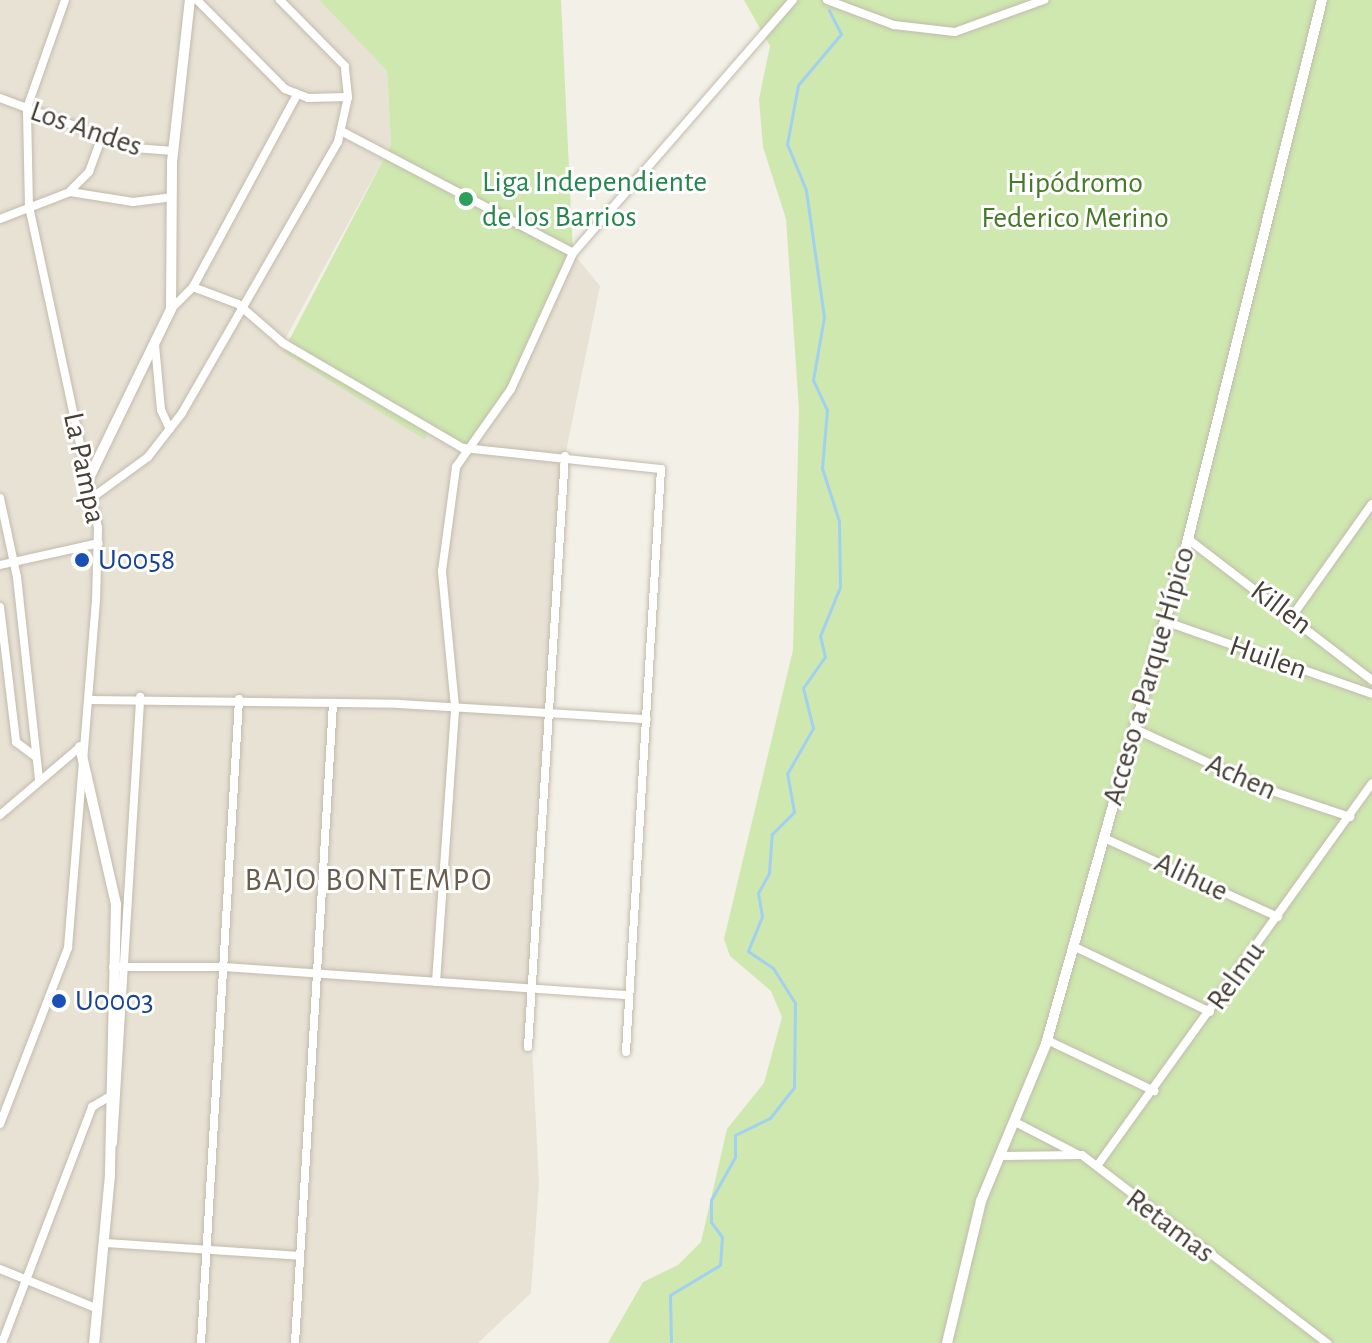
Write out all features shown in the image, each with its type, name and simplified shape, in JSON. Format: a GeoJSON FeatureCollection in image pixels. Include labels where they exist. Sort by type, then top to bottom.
{"type":"FeatureCollection","features":[{"type":"Feature","properties":{"kind":"street","name":"La Pampa"},"geometry":{"type":"LineString","coordinates":[[0,1124],[68,948],[80,747],[90,700],[99,543],[93,497],[29,207],[27,108],[65,0]]}},
{"type":"Feature","properties":{"kind":"street"},"geometry":{"type":"LineString","coordinates":[[171,309],[174,151],[190,0]]}},
{"type":"Feature","properties":{"kind":"street"},"geometry":{"type":"LineString","coordinates":[[197,0],[297,95],[348,97]]}},
{"type":"Feature","properties":{"kind":"street"},"geometry":{"type":"LineString","coordinates":[[93,497],[148,457],[170,429],[238,304],[272,261],[341,131],[348,97],[338,55],[280,0]]}},
{"type":"Feature","properties":{"kind":"street"},"geometry":{"type":"LineString","coordinates":[[436,982],[455,707],[442,571],[463,448],[511,389],[573,253],[793,0]]}},
{"type":"Feature","properties":{"kind":"street"},"geometry":{"type":"LineString","coordinates":[[827,0],[894,25],[955,32],[1044,0]]}},
{"type":"Feature","properties":{"kind":"street","name":"Acceso a Parque Hípico"},"geometry":{"type":"LineString","coordinates":[[947,1343],[977,1215],[1017,1123],[1047,1040],[1135,729],[1188,539],[1322,0]]}},
{"type":"Feature","properties":{"kind":"street"},"geometry":{"type":"LineString","coordinates":[[89,478],[171,309],[193,287],[297,95]]}},
{"type":"Feature","properties":{"kind":"street","name":"Los Andes"},"geometry":{"type":"LineString","coordinates":[[0,98],[102,136],[174,151]]}},
{"type":"Feature","properties":{"kind":"street"},"geometry":{"type":"LineString","coordinates":[[341,131],[573,253]]}},
{"type":"Feature","properties":{"kind":"street"},"geometry":{"type":"LineString","coordinates":[[0,219],[70,192],[89,172],[102,136]]}},
{"type":"Feature","properties":{"kind":"street"},"geometry":{"type":"LineString","coordinates":[[70,192],[133,202],[172,197]]}},
{"type":"Feature","properties":{"kind":"street"},"geometry":{"type":"LineString","coordinates":[[193,287],[238,304],[283,343],[463,448],[497,457],[565,456],[661,469],[626,1052]]}},
{"type":"Feature","properties":{"kind":"street"},"geometry":{"type":"LineString","coordinates":[[155,345],[161,410],[170,429]]}},
{"type":"Feature","properties":{"kind":"street"},"geometry":{"type":"LineString","coordinates":[[528,1047],[529,987],[565,456]]}},
{"type":"Feature","properties":{"kind":"street"},"geometry":{"type":"LineString","coordinates":[[0,498],[14,561],[39,781]]}},
{"type":"Feature","properties":{"kind":"street"},"geometry":{"type":"LineString","coordinates":[[1293,615],[1372,504]]}},
{"type":"Feature","properties":{"kind":"street","name":"Killen"},"geometry":{"type":"LineString","coordinates":[[1188,539],[1293,615],[1372,680]]}},
{"type":"Feature","properties":{"kind":"street"},"geometry":{"type":"LineString","coordinates":[[0,565],[99,543]]}},
{"type":"Feature","properties":{"kind":"street"},"geometry":{"type":"LineString","coordinates":[[0,607],[16,742],[36,757]]}},
{"type":"Feature","properties":{"kind":"street","name":"Huilen"},"geometry":{"type":"LineString","coordinates":[[1164,621],[1372,694]]}},
{"type":"Feature","properties":{"kind":"street"},"geometry":{"type":"LineString","coordinates":[[90,700],[140,697],[239,699],[455,707],[647,719]]}},
{"type":"Feature","properties":{"kind":"street"},"geometry":{"type":"LineString","coordinates":[[110,1154],[119,1126],[140,697]]}},
{"type":"Feature","properties":{"kind":"street"},"geometry":{"type":"LineString","coordinates":[[201,1343],[239,699]]}},
{"type":"Feature","properties":{"kind":"street"},"geometry":{"type":"LineString","coordinates":[[295,1343],[322,973],[333,703]]}},
{"type":"Feature","properties":{"kind":"street","name":"Achen"},"geometry":{"type":"LineString","coordinates":[[1135,729],[1263,788],[1350,817]]}},
{"type":"Feature","properties":{"kind":"street"},"geometry":{"type":"LineString","coordinates":[[0,815],[80,747],[116,897],[106,1243],[94,1343]]}},
{"type":"Feature","properties":{"kind":"street","name":"Relmu"},"geometry":{"type":"LineString","coordinates":[[1097,1166],[1154,1091],[1372,784]]}},
{"type":"Feature","properties":{"kind":"street","name":"Alihue"},"geometry":{"type":"LineString","coordinates":[[1104,838],[1278,917]]}},
{"type":"Feature","properties":{"kind":"street"},"geometry":{"type":"LineString","coordinates":[[1073,946],[1210,1012]]}},
{"type":"Feature","properties":{"kind":"street"},"geometry":{"type":"LineString","coordinates":[[113,967],[224,967],[629,995]]}},
{"type":"Feature","properties":{"kind":"street"},"geometry":{"type":"LineString","coordinates":[[1047,1040],[1154,1091]]}},
{"type":"Feature","properties":{"kind":"street"},"geometry":{"type":"LineString","coordinates":[[2,1343],[92,1107],[110,1096]]}},
{"type":"Feature","properties":{"kind":"street","name":"Retamas"},"geometry":{"type":"LineString","coordinates":[[1017,1123],[1097,1166],[1327,1343]]}},
{"type":"Feature","properties":{"kind":"street"},"geometry":{"type":"LineString","coordinates":[[1001,1156],[1078,1154]]}},
{"type":"Feature","properties":{"kind":"street"},"geometry":{"type":"LineString","coordinates":[[106,1243],[300,1256]]}},
{"type":"Feature","properties":{"kind":"street"},"geometry":{"type":"LineString","coordinates":[[0,1269],[98,1309]]}},
{"type":"Feature","properties":{"kind":"shaded area"},"geometry":{"type":"Polygon","coordinates":[[[0,0],[319,0],[387,71],[391,145],[283,343],[573,253],[600,286],[565,456],[529,987],[539,1183],[531,1293],[478,1343],[0,1343],[0,0]]]}},
{"type":"Feature","properties":{"kind":"green space","name":"Liga Independiente de los Barrios"},"geometry":{"type":"Polygon","coordinates":[[[319,0],[561,0],[573,253],[496,415],[463,448],[430,430],[424,439],[283,352],[391,145],[387,71],[319,0]]]}},
{"type":"Feature","properties":{"kind":"green space","name":"Hipódromo Federico Merino"},"geometry":{"type":"Polygon","coordinates":[[[744,0],[1372,0],[1372,1343],[608,1343],[643,1282],[678,1265],[701,1242],[727,1129],[764,1083],[782,1017],[771,991],[730,956],[724,939],[793,650],[799,409],[786,219],[763,147],[759,99],[770,46],[744,0]]]}},
{"type":"Feature","properties":{"kind":"waterway"},"geometry":{"type":"LineString","coordinates":[[671,1343],[670,1295],[720,1265],[722,1237],[711,1222],[711,1200],[735,1157],[735,1135],[770,1118],[794,1087],[795,1003],[773,968],[748,951],[762,916],[758,893],[769,873],[772,834],[794,812],[787,774],[813,728],[803,688],[825,657],[820,636],[840,587],[839,521],[822,468],[827,410],[813,380],[824,317],[806,190],[787,144],[798,85],[841,34],[829,10]]}},
{"type":"Feature","properties":{"kind":"place","name":"Liga Independiente de los Barrios"},"geometry":{"type":"Point","coordinates":[466,199]}},
{"type":"Feature","properties":{"kind":"place","name":"U0058"},"geometry":{"type":"Point","coordinates":[82,560]}},
{"type":"Feature","properties":{"kind":"place","name":"U0003"},"geometry":{"type":"Point","coordinates":[59,1001]}},
{"type":"Feature","properties":{"kind":"district","name":"BAJO BONTEMPO"},"geometry":{"type":"Point","coordinates":[369,880]}}]}
